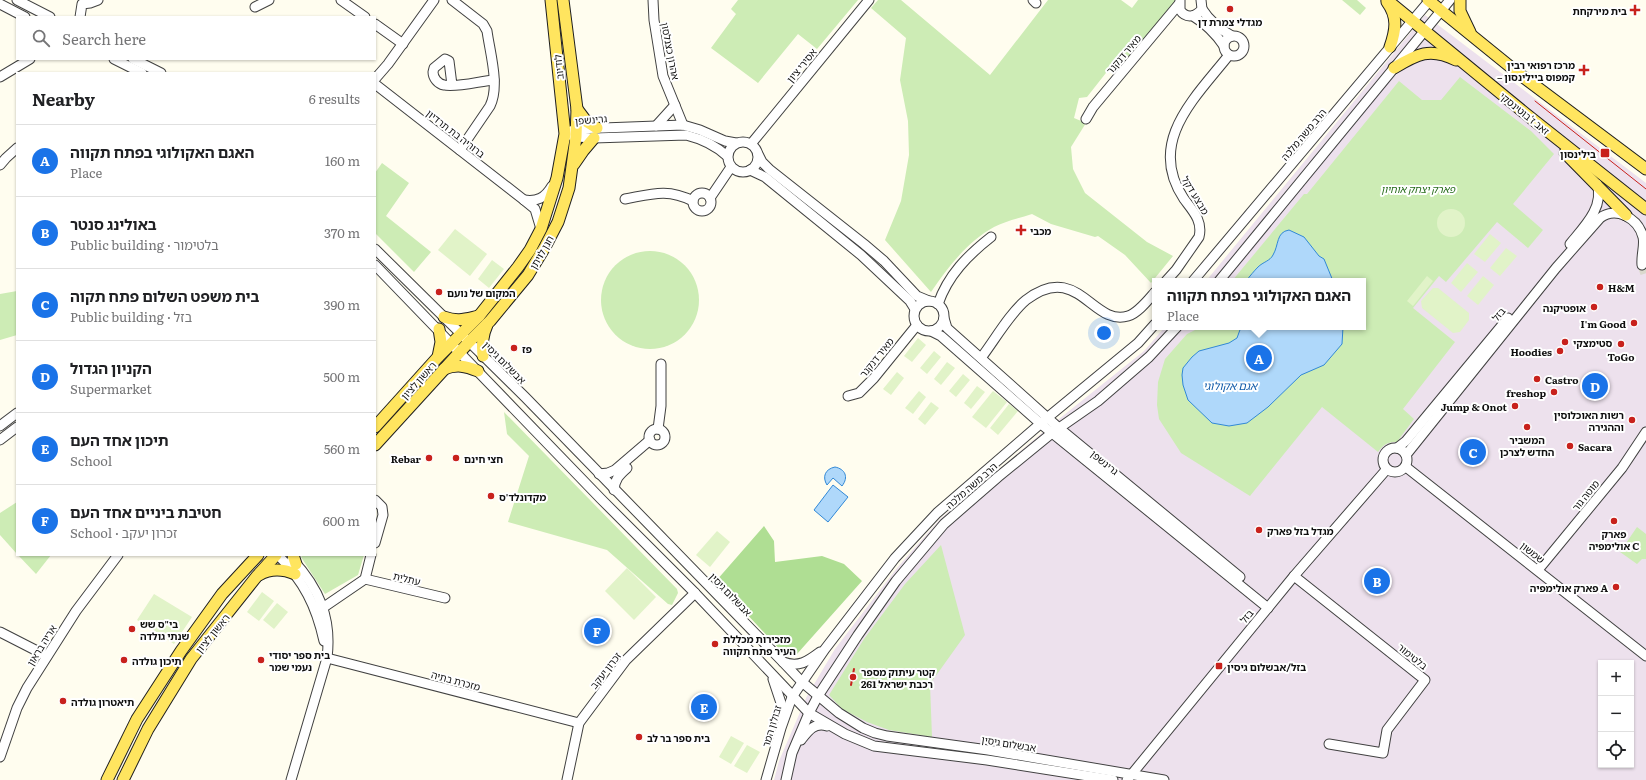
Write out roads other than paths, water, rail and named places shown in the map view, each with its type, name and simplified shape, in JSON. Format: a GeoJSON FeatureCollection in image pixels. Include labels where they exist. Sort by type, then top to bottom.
{"type":"FeatureCollection","features":[{"type":"Feature","properties":{"kind":"main road","name":"לודיוב"},"geometry":{"type":"LineString","coordinates":[[551,0],[565,134]]}},
{"type":"Feature","properties":{"kind":"main road","name":"לודיוב"},"geometry":{"type":"LineString","coordinates":[[563,0],[576,108],[576,133]]}},
{"type":"Feature","properties":{"kind":"main road"},"geometry":{"type":"LineString","coordinates":[[1387,0],[1392,9],[1396,24],[1390,47]]}},
{"type":"Feature","properties":{"kind":"main road","name":"זאב ז'בוטינסקי"},"geometry":{"type":"LineString","coordinates":[[1387,0],[1426,30],[1526,114],[1646,209]]}},
{"type":"Feature","properties":{"kind":"main road"},"geometry":{"type":"LineString","coordinates":[[1429,0],[1473,38],[1646,169]]}},
{"type":"Feature","properties":{"kind":"main road"},"geometry":{"type":"LineString","coordinates":[[1460,0],[1460,11],[1462,17],[1473,38]]}},
{"type":"Feature","properties":{"kind":"main road"},"geometry":{"type":"LineString","coordinates":[[1394,68],[1414,55],[1429,52],[1444,55],[1467,65]]}},
{"type":"Feature","properties":{"kind":"main road"},"geometry":{"type":"LineString","coordinates":[[571,170],[596,133],[576,108]]}},
{"type":"Feature","properties":{"kind":"main road"},"geometry":{"type":"LineString","coordinates":[[1526,114],[1597,184],[1626,215]]}},
{"type":"Feature","properties":{"kind":"main road","name":"חנן לויתן"},"geometry":{"type":"LineString","coordinates":[[465,338],[490,321],[528,275],[545,248],[558,222],[569,188],[576,133]]}},
{"type":"Feature","properties":{"kind":"main road","name":"חנן לויתן"},"geometry":{"type":"LineString","coordinates":[[460,352],[465,338],[479,316],[518,267],[530,250],[541,229],[558,178],[565,134]]}},
{"type":"Feature","properties":{"kind":"main road"},"geometry":{"type":"LineString","coordinates":[[444,317],[453,320],[460,320],[479,316]]}},
{"type":"Feature","properties":{"kind":"main road"},"geometry":{"type":"LineString","coordinates":[[483,356],[483,333],[490,321]]}},
{"type":"Feature","properties":{"kind":"main road"},"geometry":{"type":"LineString","coordinates":[[438,357],[441,342],[439,330]]}},
{"type":"Feature","properties":{"kind":"main road","name":"ראשון לציון"},"geometry":{"type":"LineString","coordinates":[[376,426],[452,343],[465,338]]}},
{"type":"Feature","properties":{"kind":"main road","name":"ראשון לציון"},"geometry":{"type":"LineString","coordinates":[[376,444],[460,352]]}},
{"type":"Feature","properties":{"kind":"main road"},"geometry":{"type":"LineString","coordinates":[[444,369],[462,365],[478,371]]}},
{"type":"Feature","properties":{"kind":"main road","name":"ראשון לציון"},"geometry":{"type":"LineString","coordinates":[[123,780],[148,729],[191,659],[257,576],[276,556]]}},
{"type":"Feature","properties":{"kind":"main road","name":"ראשון לציון"},"geometry":{"type":"LineString","coordinates":[[107,780],[137,719],[181,651],[222,594],[255,557]]}},
{"type":"Feature","properties":{"kind":"main road"},"geometry":{"type":"LineString","coordinates":[[257,576],[270,570],[283,571],[295,564]]}},
{"type":"Feature","properties":{"kind":"street"},"geometry":{"type":"LineString","coordinates":[[17,0],[48,16]]}},
{"type":"Feature","properties":{"kind":"street"},"geometry":{"type":"LineString","coordinates":[[79,16],[82,2],[90,3],[98,0]]}},
{"type":"Feature","properties":{"kind":"street"},"geometry":{"type":"LineString","coordinates":[[255,7],[269,0]]}},
{"type":"Feature","properties":{"kind":"street"},"geometry":{"type":"LineString","coordinates":[[341,0],[364,16]]}},
{"type":"Feature","properties":{"kind":"street"},"geometry":{"type":"LineString","coordinates":[[376,78],[403,44],[434,0]]}},
{"type":"Feature","properties":{"kind":"street"},"geometry":{"type":"LineString","coordinates":[[452,0],[483,24],[487,31],[494,80],[493,100],[460,150]]}},
{"type":"Feature","properties":{"kind":"street","name":"אהרון כצנלסון"},"geometry":{"type":"LineString","coordinates":[[653,0],[654,20],[663,76],[683,125]]}},
{"type":"Feature","properties":{"kind":"street","name":"אסירי ציון"},"geometry":{"type":"LineString","coordinates":[[751,144],[869,0]]}},
{"type":"Feature","properties":{"kind":"street","name":"הרב משה מלכה"},"geometry":{"type":"LineString","coordinates":[[1196,278],[1429,0]]}},
{"type":"Feature","properties":{"kind":"street"},"geometry":{"type":"LineString","coordinates":[[1221,278],[1450,0]]}},
{"type":"Feature","properties":{"kind":"street"},"geometry":{"type":"LineString","coordinates":[[1179,2],[1180,10],[1184,15],[1193,16],[1200,20],[1217,35],[1229,54],[1232,56],[1238,55],[1244,48],[1243,42],[1240,38],[1224,32],[1205,14],[1201,5]]}},
{"type":"Feature","properties":{"kind":"street","name":"מאיר דנקנר"},"geometry":{"type":"LineString","coordinates":[[1086,119],[1093,107],[1179,2]]}},
{"type":"Feature","properties":{"kind":"street"},"geometry":{"type":"LineString","coordinates":[[0,4],[23,16]]}},
{"type":"Feature","properties":{"kind":"street"},"geometry":{"type":"LineString","coordinates":[[1193,16],[1198,14],[1201,5]]}},
{"type":"Feature","properties":{"kind":"street"},"geometry":{"type":"LineString","coordinates":[[376,25],[403,44]]}},
{"type":"Feature","properties":{"kind":"street"},"geometry":{"type":"LineString","coordinates":[[1224,46],[1226,40],[1232,36]]}},
{"type":"Feature","properties":{"kind":"street","name":"מבצע דקל"},"geometry":{"type":"LineString","coordinates":[[1168,278],[1199,237],[1201,230],[1200,223],[1179,191],[1174,179],[1171,164],[1174,133],[1184,113],[1229,54]]}},
{"type":"Feature","properties":{"kind":"street"},"geometry":{"type":"LineString","coordinates":[[0,77],[28,60]]}},
{"type":"Feature","properties":{"kind":"street"},"geometry":{"type":"LineString","coordinates":[[116,60],[140,72]]}},
{"type":"Feature","properties":{"kind":"street"},"geometry":{"type":"LineString","coordinates":[[135,60],[159,72]]}},
{"type":"Feature","properties":{"kind":"street"},"geometry":{"type":"LineString","coordinates":[[452,85],[494,80]]}},
{"type":"Feature","properties":{"kind":"street","name":"ברוריה בת תרדיון"},"geometry":{"type":"LineString","coordinates":[[376,85],[535,209],[541,229]]}},
{"type":"Feature","properties":{"kind":"street"},"geometry":{"type":"LineString","coordinates":[[656,126],[674,105]]}},
{"type":"Feature","properties":{"kind":"street","name":"גרינשפן"},"geometry":{"type":"LineString","coordinates":[[596,133],[656,126],[683,125],[700,130],[725,141],[736,143]]}},
{"type":"Feature","properties":{"kind":"street","name":"גרינשפן"},"geometry":{"type":"LineString","coordinates":[[565,134],[596,133],[686,135],[701,139],[713,145],[727,156]]}},
{"type":"Feature","properties":{"kind":"street"},"geometry":{"type":"LineString","coordinates":[[750,170],[764,177],[861,255],[910,301],[915,309],[914,320],[921,329],[931,331],[937,329],[942,324],[944,318],[942,308],[933,302],[917,296],[884,261],[769,169],[762,162],[758,154],[751,144],[741,141],[736,143],[731,146],[727,156],[732,167],[741,172],[750,170],[756,164],[758,154]]}},
{"type":"Feature","properties":{"kind":"street"},"geometry":{"type":"LineString","coordinates":[[0,165],[16,149]]}},
{"type":"Feature","properties":{"kind":"street"},"geometry":{"type":"LineString","coordinates":[[710,198],[702,193],[696,195],[693,201],[695,208],[704,211],[711,206],[710,198],[732,167]]}},
{"type":"Feature","properties":{"kind":"street"},"geometry":{"type":"LineString","coordinates":[[524,200],[533,201],[548,194],[558,178]]}},
{"type":"Feature","properties":{"kind":"street","name":"בזל"},"geometry":{"type":"LineString","coordinates":[[1397,448],[1411,435],[1586,224],[1597,203],[1599,194],[1597,184]]}},
{"type":"Feature","properties":{"kind":"street"},"geometry":{"type":"LineString","coordinates":[[625,199],[669,192],[681,195],[693,201]]}},
{"type":"Feature","properties":{"kind":"street","name":"בזל"},"geometry":{"type":"LineString","coordinates":[[1406,455],[1556,268],[1600,218],[1609,213],[1626,215]]}},
{"type":"Feature","properties":{"kind":"street"},"geometry":{"type":"LineString","coordinates":[[1626,215],[1635,223],[1643,238],[1641,257],[1642,265]]}},
{"type":"Feature","properties":{"kind":"street"},"geometry":{"type":"LineString","coordinates":[[915,309],[921,303],[933,302],[961,264],[991,237]]}},
{"type":"Feature","properties":{"kind":"street","name":"אבשלום גיסין"},"geometry":{"type":"LineString","coordinates":[[376,250],[483,356],[802,682],[839,713],[863,728],[887,736],[988,750],[1129,777],[1164,780]]}},
{"type":"Feature","properties":{"kind":"street","name":"אבשלום גיסין"},"geometry":{"type":"LineString","coordinates":[[376,266],[601,499],[695,593],[792,697],[809,713],[832,727],[860,741],[888,749],[987,760],[1098,779],[1112,780]]}},
{"type":"Feature","properties":{"kind":"street"},"geometry":{"type":"LineString","coordinates":[[981,358],[1017,310],[1026,301],[1051,288],[1069,289],[1084,297],[1104,313],[1117,318],[1129,316],[1152,295]]}},
{"type":"Feature","properties":{"kind":"street","name":"גרינשפן"},"geometry":{"type":"LineString","coordinates":[[944,318],[947,328],[1034,406],[1044,421]]}},
{"type":"Feature","properties":{"kind":"street","name":"מאיר דנקנר"},"geometry":{"type":"LineString","coordinates":[[848,396],[859,392],[874,378],[917,325]]}},
{"type":"Feature","properties":{"kind":"street","name":"הרב משה מלכה"},"geometry":{"type":"LineString","coordinates":[[802,682],[825,649],[900,553],[937,513],[1028,434],[1138,344],[1152,328]]}},
{"type":"Feature","properties":{"kind":"street","name":"הרב משה מלכה"},"geometry":{"type":"LineString","coordinates":[[818,696],[858,635],[896,582],[944,524],[1055,430],[1098,401],[1149,357],[1174,330]]}},
{"type":"Feature","properties":{"kind":"street","name":"גרינשפן"},"geometry":{"type":"LineString","coordinates":[[931,331],[941,336],[1028,414],[1044,421],[1270,606]]}},
{"type":"Feature","properties":{"kind":"street"},"geometry":{"type":"LineString","coordinates":[[658,429],[661,406],[661,364]]}},
{"type":"Feature","properties":{"kind":"street"},"geometry":{"type":"LineString","coordinates":[[1034,406],[1042,409],[1061,407]]}},
{"type":"Feature","properties":{"kind":"street"},"geometry":{"type":"LineString","coordinates":[[0,426],[16,414]]}},
{"type":"Feature","properties":{"kind":"street"},"geometry":{"type":"LineString","coordinates":[[1028,414],[1030,426],[1028,434]]}},
{"type":"Feature","properties":{"kind":"street"},"geometry":{"type":"LineString","coordinates":[[1040,443],[1052,439],[1066,439],[1067,427],[1071,419]]}},
{"type":"Feature","properties":{"kind":"street"},"geometry":{"type":"LineString","coordinates":[[0,440],[16,427]]}},
{"type":"Feature","properties":{"kind":"street"},"geometry":{"type":"LineString","coordinates":[[652,442],[659,445],[665,439],[664,434],[658,429]]}},
{"type":"Feature","properties":{"kind":"street"},"geometry":{"type":"LineString","coordinates":[[652,442],[651,433],[658,429]]}},
{"type":"Feature","properties":{"kind":"street","name":"מוטה גור"},"geometry":{"type":"LineString","coordinates":[[1538,570],[1622,468],[1646,432]]}},
{"type":"Feature","properties":{"kind":"street"},"geometry":{"type":"LineString","coordinates":[[599,474],[608,473],[615,470],[652,442]]}},
{"type":"Feature","properties":{"kind":"street"},"geometry":{"type":"LineString","coordinates":[[614,490],[615,482],[619,475],[652,442]]}},
{"type":"Feature","properties":{"kind":"street"},"geometry":{"type":"LineString","coordinates":[[1637,444],[1646,449]]}},
{"type":"Feature","properties":{"kind":"street"},"geometry":{"type":"LineString","coordinates":[[1397,448],[1406,455],[1406,467],[1397,473],[1386,470],[1382,463],[1383,455],[1388,449],[1397,448]]}},
{"type":"Feature","properties":{"kind":"street","name":"שמשון"},"geometry":{"type":"LineString","coordinates":[[1406,467],[1646,656]]}},
{"type":"Feature","properties":{"kind":"street","name":"בזל"},"geometry":{"type":"LineString","coordinates":[[1129,777],[1294,576],[1386,470]]}},
{"type":"Feature","properties":{"kind":"street"},"geometry":{"type":"LineString","coordinates":[[376,501],[382,507],[383,515],[376,540]]}},
{"type":"Feature","properties":{"kind":"street","name":"אריה בראון"},"geometry":{"type":"LineString","coordinates":[[0,756],[17,708],[47,656],[76,612],[117,556]]}},
{"type":"Feature","properties":{"kind":"street"},"geometry":{"type":"LineString","coordinates":[[279,556],[295,564]]}},
{"type":"Feature","properties":{"kind":"street"},"geometry":{"type":"LineString","coordinates":[[289,556],[310,580],[320,604],[328,633],[327,658],[291,780]]}},
{"type":"Feature","properties":{"kind":"street"},"geometry":{"type":"LineString","coordinates":[[320,604],[365,579],[372,556]]}},
{"type":"Feature","properties":{"kind":"street","name":"בלטימור"},"geometry":{"type":"LineString","coordinates":[[1294,576],[1425,680],[1387,730],[1383,753],[1329,744]]}},
{"type":"Feature","properties":{"kind":"street","name":"עתלית"},"geometry":{"type":"LineString","coordinates":[[365,579],[445,598]]}},
{"type":"Feature","properties":{"kind":"street","name":"זכרון יעקב"},"geometry":{"type":"LineString","coordinates":[[567,780],[579,723],[626,660],[695,593]]}},
{"type":"Feature","properties":{"kind":"street"},"geometry":{"type":"LineString","coordinates":[[0,632],[47,656]]}},
{"type":"Feature","properties":{"kind":"street"},"geometry":{"type":"LineString","coordinates":[[782,661],[790,665],[804,663],[825,649]]}},
{"type":"Feature","properties":{"kind":"street","name":"מזכרת בתיה"},"geometry":{"type":"LineString","coordinates":[[327,658],[579,723]]}},
{"type":"Feature","properties":{"kind":"street"},"geometry":{"type":"LineString","coordinates":[[766,668],[774,682],[781,703],[781,728]]}},
{"type":"Feature","properties":{"kind":"street","name":"זבולון המר"},"geometry":{"type":"LineString","coordinates":[[766,780],[781,728],[792,697],[802,682]]}},
{"type":"Feature","properties":{"kind":"street"},"geometry":{"type":"LineString","coordinates":[[786,780],[792,753],[818,696]]}},
{"type":"Feature","properties":{"kind":"street"},"geometry":{"type":"LineString","coordinates":[[792,753],[811,728],[823,724],[832,727]]}},
{"type":"Feature","properties":{"kind":"street"},"geometry":{"type":"LineString","coordinates":[[1148,754],[1146,769],[1153,778]]}},
{"type":"Feature","properties":{"kind":"water"},"geometry":{"type":"Polygon","coordinates":[[[1289,230],[1304,237],[1319,256],[1324,259],[1332,278],[1249,278],[1258,267],[1272,257],[1280,236],[1285,231],[1289,230]]]}},
{"type":"Feature","properties":{"kind":"water","name":"אגם אקולוגי"},"geometry":{"type":"Polygon","coordinates":[[[1240,330],[1343,330],[1342,344],[1324,365],[1301,375],[1268,407],[1247,423],[1229,426],[1212,423],[1188,400],[1183,385],[1183,368],[1199,351],[1229,343],[1237,338],[1240,330]]]}},
{"type":"Feature","properties":{"kind":"water"},"geometry":{"type":"Polygon","coordinates":[[[835,467],[845,474],[845,480],[842,486],[833,478],[827,485],[825,482],[825,474],[827,471],[835,467]]]}},
{"type":"Feature","properties":{"kind":"water"},"geometry":{"type":"Polygon","coordinates":[[[833,485],[848,497],[828,522],[814,510],[833,485]]]}},
{"type":"Feature","properties":{"kind":"tunnel"},"geometry":{"type":"LineString","coordinates":[[1642,265],[1646,277]]}},
{"type":"Feature","properties":{"kind":"tram line"},"geometry":{"type":"LineString","coordinates":[[1535,101],[1646,189]]}},
{"type":"Feature","properties":{"kind":"railway"},"geometry":{"type":"LineString","coordinates":[[851,685],[854,669]]}},
{"type":"Feature","properties":{"kind":"place","name":"מגדלי צמרת דן"},"geometry":{"type":"Point","coordinates":[1230,9]}},
{"type":"Feature","properties":{"kind":"place","name":"בית מירקחת"},"geometry":{"type":"Point","coordinates":[1635,10]}},
{"type":"Feature","properties":{"kind":"place","name":"מרכז רפואי רבין – קמפוס ביילינסון"},"geometry":{"type":"Point","coordinates":[1584,70]}},
{"type":"Feature","properties":{"kind":"place","name":"בילינסון"},"geometry":{"type":"Point","coordinates":[1605,153]}},
{"type":"Feature","properties":{"kind":"place","name":"מכבי"},"geometry":{"type":"Point","coordinates":[1021,230]}},
{"type":"Feature","properties":{"kind":"place","name":"H&M"},"geometry":{"type":"Point","coordinates":[1600,287]}},
{"type":"Feature","properties":{"kind":"place","name":"המקום של נועם"},"geometry":{"type":"Point","coordinates":[439,292]}},
{"type":"Feature","properties":{"kind":"place","name":"אופטיקנה"},"geometry":{"type":"Point","coordinates":[1594,307]}},
{"type":"Feature","properties":{"kind":"place","name":"I'm Good"},"geometry":{"type":"Point","coordinates":[1634,323]}},
{"type":"Feature","properties":{"kind":"place","name":"סטימצקי"},"geometry":{"type":"Point","coordinates":[1565,342]}},
{"type":"Feature","properties":{"kind":"place","name":"ToGo"},"geometry":{"type":"Point","coordinates":[1621,344]}},
{"type":"Feature","properties":{"kind":"place","name":"פז"},"geometry":{"type":"Point","coordinates":[514,348]}},
{"type":"Feature","properties":{"kind":"place","name":"Hoodies"},"geometry":{"type":"Point","coordinates":[1560,351]}},
{"type":"Feature","properties":{"kind":"place","name":"האגם האקולוגי בפתח תקווה"},"geometry":{"type":"Point","coordinates":[1259,358]}},
{"type":"Feature","properties":{"kind":"place","name":"Castro"},"geometry":{"type":"Point","coordinates":[1537,379]}},
{"type":"Feature","properties":{"kind":"place","name":"הקניון הגדול"},"geometry":{"type":"Point","coordinates":[1595,386]}},
{"type":"Feature","properties":{"kind":"place","name":"freshop"},"geometry":{"type":"Point","coordinates":[1554,392]}},
{"type":"Feature","properties":{"kind":"place","name":"Jump & Onot"},"geometry":{"type":"Point","coordinates":[1515,406]}},
{"type":"Feature","properties":{"kind":"place","name":"רשות האוכלוסין וההגירה"},"geometry":{"type":"Point","coordinates":[1632,420]}},
{"type":"Feature","properties":{"kind":"place","name":"המשביר החדש לצרכן"},"geometry":{"type":"Point","coordinates":[1527,427]}},
{"type":"Feature","properties":{"kind":"place","name":"Sacara"},"geometry":{"type":"Point","coordinates":[1570,446]}},
{"type":"Feature","properties":{"kind":"place","name":"בית משפט השלום פתח תקוה"},"geometry":{"type":"Point","coordinates":[1473,452]}},
{"type":"Feature","properties":{"kind":"place","name":"Rebar"},"geometry":{"type":"Point","coordinates":[429,458]}},
{"type":"Feature","properties":{"kind":"place","name":"חצי חינם"},"geometry":{"type":"Point","coordinates":[456,458]}},
{"type":"Feature","properties":{"kind":"place","name":"מקדונלד'ס"},"geometry":{"type":"Point","coordinates":[491,496]}},
{"type":"Feature","properties":{"kind":"place","name":"פארק אולימפיה C"},"geometry":{"type":"Point","coordinates":[1614,521]}},
{"type":"Feature","properties":{"kind":"place","name":"מגדל בזל פארק"},"geometry":{"type":"Point","coordinates":[1259,530]}},
{"type":"Feature","properties":{"kind":"place","name":"באולינג סנטר"},"geometry":{"type":"Point","coordinates":[1377,581]}},
{"type":"Feature","properties":{"kind":"place","name":"פארק אולימפיה A"},"geometry":{"type":"Point","coordinates":[1616,587]}},
{"type":"Feature","properties":{"kind":"place","name":"בי\"ס שש שנתי גולדה"},"geometry":{"type":"Point","coordinates":[132,629]}},
{"type":"Feature","properties":{"kind":"place","name":"חטיבת ביניים אחד העם"},"geometry":{"type":"Point","coordinates":[597,631]}},
{"type":"Feature","properties":{"kind":"place","name":"מזכירות מכללת העיר פתח תקווה"},"geometry":{"type":"Point","coordinates":[715,644]}},
{"type":"Feature","properties":{"kind":"place","name":"תיכון גולדה"},"geometry":{"type":"Point","coordinates":[124,660]}},
{"type":"Feature","properties":{"kind":"place","name":"בית ספר יסודי נעמי שמר"},"geometry":{"type":"Point","coordinates":[261,660]}},
{"type":"Feature","properties":{"kind":"place","name":"בזל/אבשלום גיסין"},"geometry":{"type":"Point","coordinates":[1219,666]}},
{"type":"Feature","properties":{"kind":"place","name":"קטר עיתוק מספר 261 רכבת ישראל"},"geometry":{"type":"Point","coordinates":[853,677]}},
{"type":"Feature","properties":{"kind":"place","name":"תיאטרון גולדה"},"geometry":{"type":"Point","coordinates":[63,701]}},
{"type":"Feature","properties":{"kind":"place","name":"תיכון אחד העם"},"geometry":{"type":"Point","coordinates":[704,707]}},
{"type":"Feature","properties":{"kind":"place","name":"בית ספר בר לב"},"geometry":{"type":"Point","coordinates":[639,737]}},
{"type":"Feature","properties":{"kind":"park label","name":"פארק יצחק אוחיון"},"geometry":{"type":"Point","coordinates":[1418,188]}}]}
